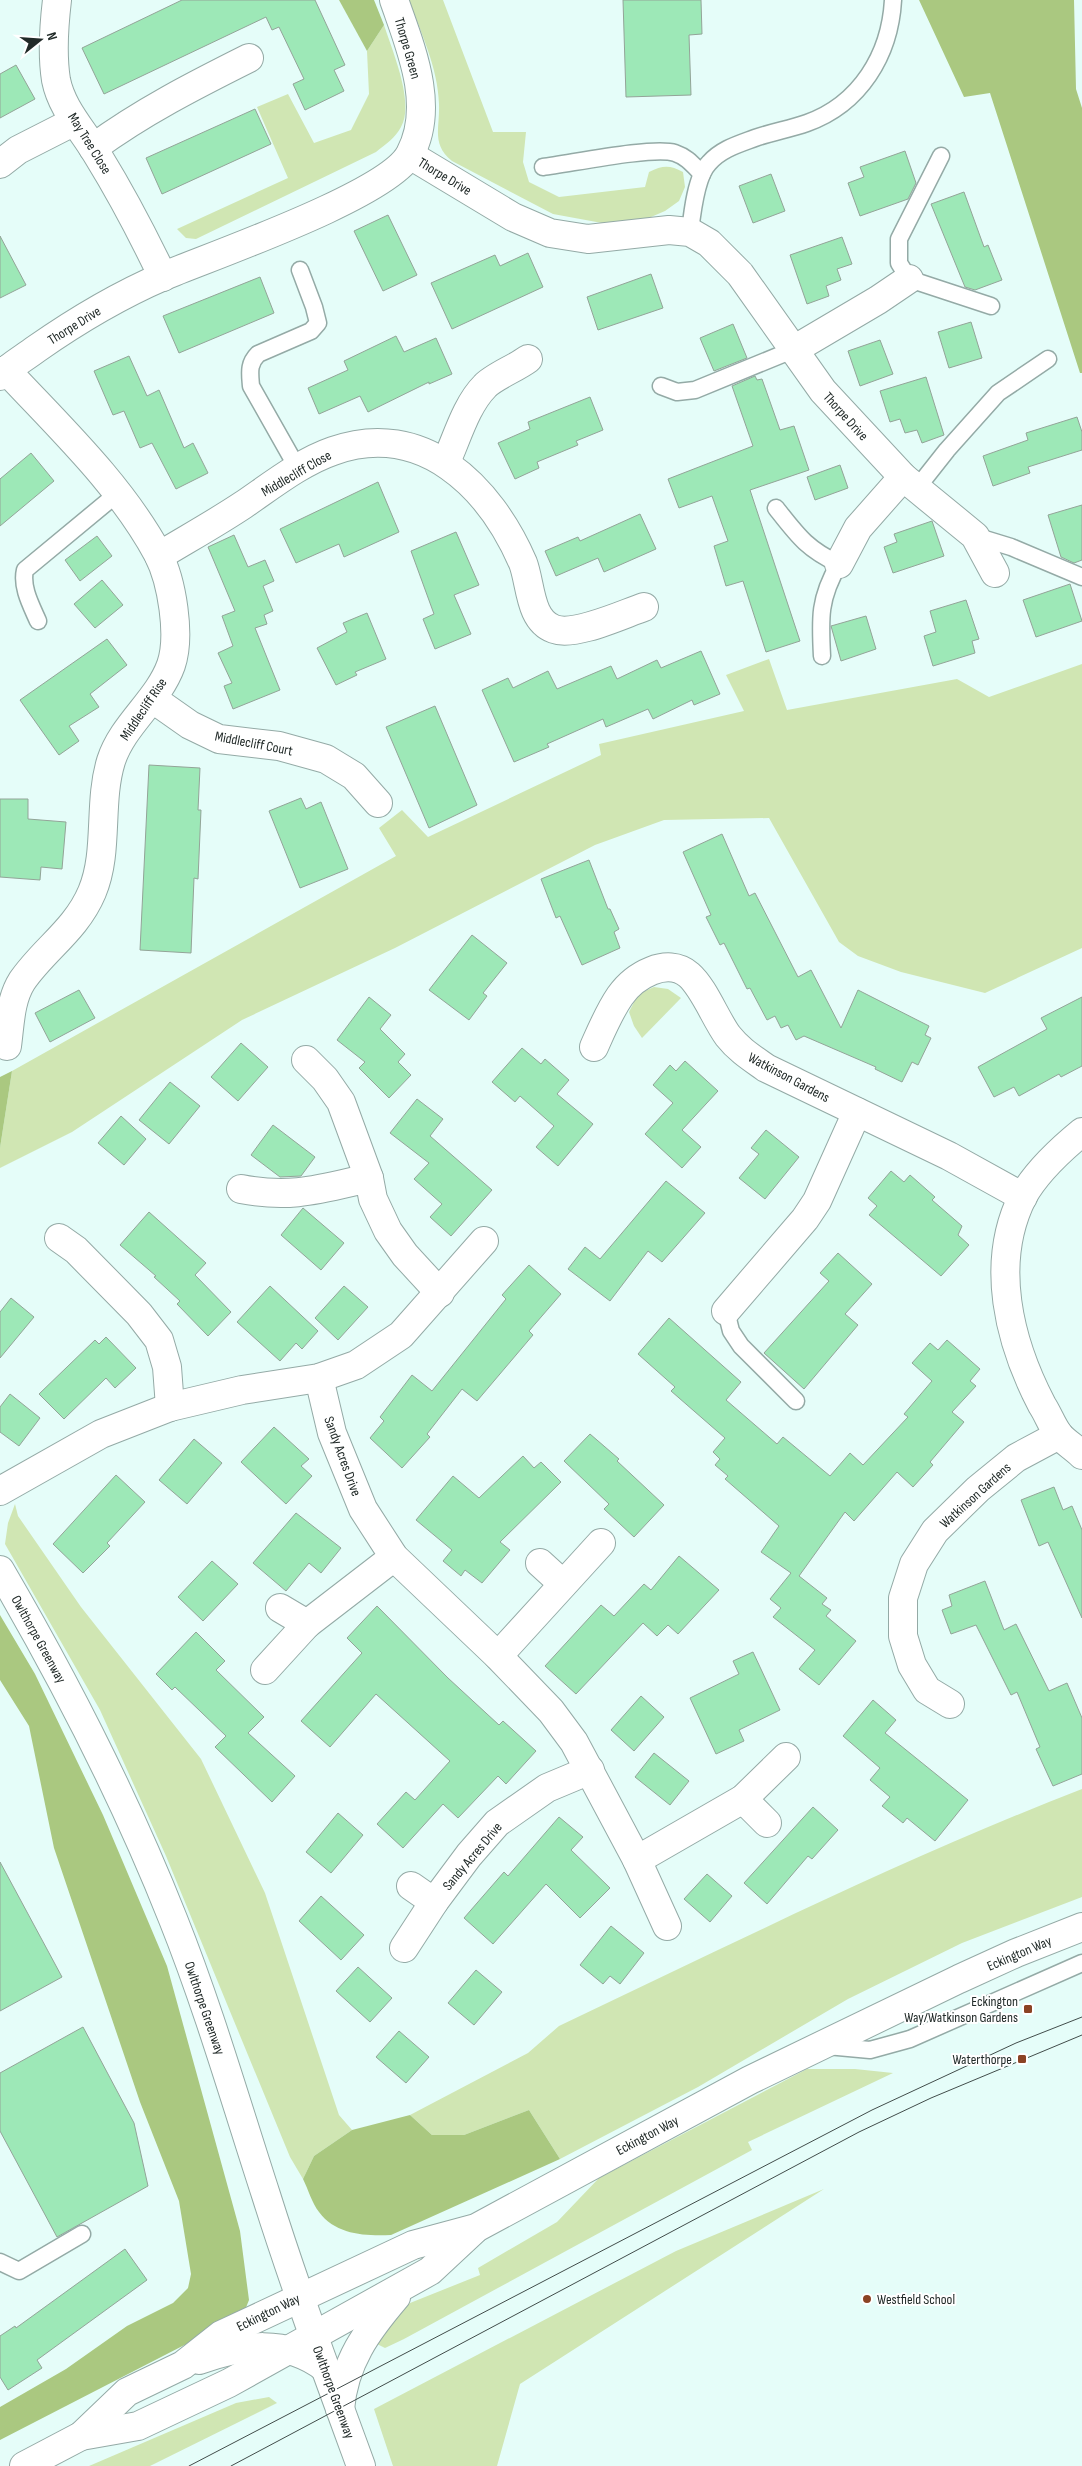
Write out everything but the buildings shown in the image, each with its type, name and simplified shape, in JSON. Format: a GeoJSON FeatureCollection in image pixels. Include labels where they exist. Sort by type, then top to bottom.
{"type":"FeatureCollection","features":[{"type":"Feature","properties":{"kind":"street","name":"May Tree Close"},"geometry":{"type":"LineString","coordinates":[[57,0],[54,28],[56,81],[73,122],[94,148],[135,217],[163,277]]}},
{"type":"Feature","properties":{"kind":"street","name":"Thorpe Green"},"geometry":{"type":"LineString","coordinates":[[394,0],[412,51],[419,85],[420,124],[410,155]]}},
{"type":"Feature","properties":{"kind":"street"},"geometry":{"type":"LineString","coordinates":[[94,148],[143,114],[249,58]]}},
{"type":"Feature","properties":{"kind":"street"},"geometry":{"type":"LineString","coordinates":[[0,164],[18,150],[73,122]]}},
{"type":"Feature","properties":{"kind":"street","name":"Thorpe Drive"},"geometry":{"type":"LineString","coordinates":[[3,373],[56,335],[104,307],[163,277],[329,208],[387,177],[410,155],[513,217],[550,233],[588,239],[669,230],[690,232],[709,243],[740,274],[823,391],[910,482],[974,536],[995,573]]}},
{"type":"Feature","properties":{"kind":"street"},"geometry":{"type":"LineString","coordinates":[[795,349],[878,300],[909,279]]}},
{"type":"Feature","properties":{"kind":"street"},"geometry":{"type":"LineString","coordinates":[[446,462],[476,396],[486,384],[514,370],[528,360]]}},
{"type":"Feature","properties":{"kind":"street","name":"Middlecliff Rise"},"geometry":{"type":"LineString","coordinates":[[3,373],[118,493],[159,556],[172,600],[177,636],[171,665],[153,699],[128,727],[112,759],[104,788],[102,845],[93,891],[76,923],[22,982],[12,1006],[7,1046]]}},
{"type":"Feature","properties":{"kind":"street","name":"Middlecliff Close"},"geometry":{"type":"LineString","coordinates":[[159,556],[222,519],[298,469],[333,451],[363,443],[393,443],[422,450],[446,462],[466,479],[490,507],[512,538],[524,567],[536,609],[543,623],[554,629],[570,632],[644,607]]}},
{"type":"Feature","properties":{"kind":"street"},"geometry":{"type":"LineString","coordinates":[[839,564],[858,528],[910,482]]}},
{"type":"Feature","properties":{"kind":"street","name":"Middlecliff Court"},"geometry":{"type":"LineString","coordinates":[[153,699],[190,725],[219,739],[279,746],[326,759],[354,776],[378,804]]}},
{"type":"Feature","properties":{"kind":"street","name":"Watkinson Gardens"},"geometry":{"type":"LineString","coordinates":[[594,1047],[605,1022],[622,994],[651,970],[672,966],[689,975],[728,1036],[742,1052],[766,1068],[949,1156],[1023,1197]]}},
{"type":"Feature","properties":{"kind":"street"},"geometry":{"type":"LineString","coordinates":[[306,1060],[325,1078],[342,1102],[369,1178],[373,1199],[388,1230],[405,1255],[440,1293]]}},
{"type":"Feature","properties":{"kind":"street"},"geometry":{"type":"LineString","coordinates":[[726,1311],[805,1219],[817,1201],[857,1112]]}},
{"type":"Feature","properties":{"kind":"street"},"geometry":{"type":"LineString","coordinates":[[1082,1132],[1062,1148],[1034,1179],[1023,1197],[1012,1230],[1006,1266],[1006,1308],[1015,1343],[1030,1379],[1059,1435],[1082,1454]]}},
{"type":"Feature","properties":{"kind":"street"},"geometry":{"type":"LineString","coordinates":[[241,1189],[268,1194],[303,1193],[369,1178]]}},
{"type":"Feature","properties":{"kind":"street"},"geometry":{"type":"LineString","coordinates":[[59,1238],[76,1250],[139,1314],[158,1340],[167,1367],[170,1407]]}},
{"type":"Feature","properties":{"kind":"street"},"geometry":{"type":"LineString","coordinates":[[0,1491],[101,1434],[170,1407],[242,1390],[319,1378],[356,1365],[401,1335],[484,1241]]}},
{"type":"Feature","properties":{"kind":"street","name":"Sandy Acres Drive"},"geometry":{"type":"LineString","coordinates":[[319,1378],[332,1433],[363,1509],[394,1557],[498,1656],[552,1712],[574,1742],[637,1860],[667,1926]]}},
{"type":"Feature","properties":{"kind":"street","name":"Watkinson Gardens"},"geometry":{"type":"LineString","coordinates":[[950,1704],[927,1690],[912,1666],[904,1636],[903,1598],[914,1564],[935,1532],[978,1488],[1016,1458],[1059,1435]]}},
{"type":"Feature","properties":{"kind":"street"},"geometry":{"type":"LineString","coordinates":[[498,1656],[601,1543]]}},
{"type":"Feature","properties":{"kind":"street"},"geometry":{"type":"LineString","coordinates":[[265,1670],[307,1624],[394,1557]]}},
{"type":"Feature","properties":{"kind":"street"},"geometry":{"type":"LineString","coordinates":[[540,1564],[563,1584]]}},
{"type":"Feature","properties":{"kind":"street","name":"Owlthorpe Greenway"},"geometry":{"type":"LineString","coordinates":[[0,1570],[96,1745],[135,1826],[167,1904],[220,2051],[299,2297],[302,2343],[325,2368],[362,2466]]}},
{"type":"Feature","properties":{"kind":"street"},"geometry":{"type":"LineString","coordinates":[[280,1608],[307,1624]]}},
{"type":"Feature","properties":{"kind":"street"},"geometry":{"type":"LineString","coordinates":[[637,1860],[743,1799],[786,1757]]}},
{"type":"Feature","properties":{"kind":"street","name":"Sandy Acres Drive"},"geometry":{"type":"LineString","coordinates":[[404,1948],[434,1902],[469,1855],[497,1823],[547,1788],[590,1770]]}},
{"type":"Feature","properties":{"kind":"street"},"geometry":{"type":"LineString","coordinates":[[743,1799],[767,1823]]}},
{"type":"Feature","properties":{"kind":"street","name":"Sandy Acres Drive"},"geometry":{"type":"LineString","coordinates":[[411,1886],[434,1902]]}},
{"type":"Feature","properties":{"kind":"street","name":"Eckington Way"},"geometry":{"type":"LineString","coordinates":[[24,2466],[81,2436],[127,2392],[183,2365],[221,2335],[413,2245],[476,2228],[750,2080],[1016,1953],[1082,1927]]}},
{"type":"Feature","properties":{"kind":"street","name":"Eckington Way"},"geometry":{"type":"LineString","coordinates":[[81,2436],[138,2426],[229,2383],[430,2270],[476,2228]]}},
{"type":"Feature","properties":{"kind":"street"},"geometry":{"type":"LineString","coordinates":[[340,2409],[342,2386],[360,2345],[373,2324],[407,2284]]}},
{"type":"Feature","properties":{"kind":"street"},"geometry":{"type":"LineString","coordinates":[[183,2365],[224,2351],[302,2343]]}},
{"type":"Feature","properties":{"kind":"lane"},"geometry":{"type":"LineString","coordinates":[[690,232],[702,174],[707,164],[730,147],[770,132],[806,123],[830,112],[848,100],[866,81],[878,62],[888,38],[893,0]]}},
{"type":"Feature","properties":{"kind":"lane"},"geometry":{"type":"LineString","coordinates":[[543,168],[644,153],[672,152],[688,159],[702,174]]}},
{"type":"Feature","properties":{"kind":"lane"},"geometry":{"type":"LineString","coordinates":[[941,156],[899,239],[899,263],[909,279],[991,306]]}},
{"type":"Feature","properties":{"kind":"lane"},"geometry":{"type":"LineString","coordinates":[[298,469],[251,386],[250,371],[252,360],[258,354],[311,331],[318,323],[300,270]]}},
{"type":"Feature","properties":{"kind":"lane"},"geometry":{"type":"LineString","coordinates":[[661,386],[677,392],[696,390],[795,349]]}},
{"type":"Feature","properties":{"kind":"lane"},"geometry":{"type":"LineString","coordinates":[[910,482],[947,450],[998,393],[1048,359]]}},
{"type":"Feature","properties":{"kind":"lane"},"geometry":{"type":"LineString","coordinates":[[38,621],[28,600],[23,579],[25,570],[118,493]]}},
{"type":"Feature","properties":{"kind":"lane"},"geometry":{"type":"LineString","coordinates":[[776,508],[800,538],[816,553],[839,564],[827,584],[820,618],[822,656]]}},
{"type":"Feature","properties":{"kind":"lane"},"geometry":{"type":"LineString","coordinates":[[974,536],[1011,547],[1082,577]]}},
{"type":"Feature","properties":{"kind":"lane"},"geometry":{"type":"LineString","coordinates":[[726,1311],[731,1331],[741,1346],[796,1401]]}},
{"type":"Feature","properties":{"kind":"lane"},"geometry":{"type":"LineString","coordinates":[[821,2046],[870,2050],[910,2039],[1082,1963]]}},
{"type":"Feature","properties":{"kind":"lane"},"geometry":{"type":"LineString","coordinates":[[0,2262],[19,2271],[82,2234]]}},
{"type":"Feature","properties":{"kind":"green space"},"geometry":{"type":"Polygon","coordinates":[[[339,0],[374,0],[384,25],[367,51],[339,0]]]}},
{"type":"Feature","properties":{"kind":"green space"},"geometry":{"type":"Polygon","coordinates":[[[409,0],[443,0],[493,132],[526,132],[523,162],[529,182],[559,197],[645,187],[649,172],[662,167],[670,167],[683,172],[685,187],[679,201],[665,211],[644,220],[602,223],[553,214],[452,161],[445,155],[439,142],[439,104],[436,77],[409,0]]]}},
{"type":"Feature","properties":{"kind":"green space"},"geometry":{"type":"Polygon","coordinates":[[[919,0],[1074,0],[1076,89],[1082,108],[1082,373],[1080,373],[990,93],[964,97],[919,0]]]}},
{"type":"Feature","properties":{"kind":"green space"},"geometry":{"type":"Polygon","coordinates":[[[384,25],[397,62],[404,91],[405,117],[399,131],[393,138],[376,152],[196,239],[186,238],[177,229],[288,178],[257,107],[288,94],[314,143],[351,130],[369,94],[367,51],[384,25]]]}},
{"type":"Feature","properties":{"kind":"green space"},"geometry":{"type":"Polygon","coordinates":[[[769,659],[787,710],[957,679],[989,697],[1082,664],[1082,948],[985,993],[901,972],[858,956],[839,942],[769,818],[664,820],[595,845],[395,948],[242,1020],[72,1132],[0,1168],[0,1148],[12,1071],[396,856],[379,828],[402,810],[428,837],[601,755],[599,744],[744,711],[726,675],[769,659]]]}},
{"type":"Feature","properties":{"kind":"green space"},"geometry":{"type":"Polygon","coordinates":[[[654,987],[668,989],[681,998],[642,1038],[634,1026],[629,1012],[638,994],[654,987]]]}},
{"type":"Feature","properties":{"kind":"green space"},"geometry":{"type":"Polygon","coordinates":[[[12,1071],[0,1148],[0,1077],[12,1071]]]}},
{"type":"Feature","properties":{"kind":"green space"},"geometry":{"type":"Polygon","coordinates":[[[15,1504],[18,1516],[81,1607],[201,1759],[265,1893],[339,2115],[352,2130],[314,2156],[303,2179],[290,2157],[166,1856],[100,1710],[5,1544],[8,1523],[15,1504]]]}},
{"type":"Feature","properties":{"kind":"green space"},"geometry":{"type":"Polygon","coordinates":[[[0,1615],[35,1674],[103,1815],[167,1966],[240,2231],[249,2300],[245,2310],[231,2321],[0,2440],[0,2407],[66,2369],[127,2326],[173,2303],[188,2288],[191,2274],[179,2201],[140,2102],[54,1848],[29,1726],[0,1680],[0,1615]]]}},
{"type":"Feature","properties":{"kind":"green space"},"geometry":{"type":"Polygon","coordinates":[[[1082,1789],[1082,1897],[962,1943],[848,1999],[698,2087],[560,2159],[529,2110],[464,2135],[432,2135],[410,2115],[528,2053],[559,2026],[884,1873],[1082,1789]]]}},
{"type":"Feature","properties":{"kind":"green space"},"geometry":{"type":"Polygon","coordinates":[[[807,2069],[855,2069],[893,2073],[748,2142],[752,2150],[404,2339],[385,2348],[373,2342],[384,2323],[410,2303],[480,2275],[478,2268],[557,2222],[599,2178],[807,2069]]]}},
{"type":"Feature","properties":{"kind":"green space"},"geometry":{"type":"Polygon","coordinates":[[[529,2110],[560,2159],[391,2235],[361,2234],[342,2230],[326,2220],[312,2200],[303,2179],[314,2156],[352,2130],[410,2115],[432,2135],[464,2135],[529,2110]]]}},
{"type":"Feature","properties":{"kind":"green space"},"geometry":{"type":"Polygon","coordinates":[[[824,2189],[520,2384],[497,2466],[393,2466],[374,2409],[676,2251],[824,2189]]]}},
{"type":"Feature","properties":{"kind":"green space"},"geometry":{"type":"Polygon","coordinates":[[[269,2397],[277,2403],[150,2466],[89,2466],[236,2403],[269,2397]]]}},
{"type":"Feature","properties":{"kind":"tram line"},"geometry":{"type":"LineString","coordinates":[[189,2466],[872,2110],[1016,2043],[1082,2017]]}},
{"type":"Feature","properties":{"kind":"tram line"},"geometry":{"type":"LineString","coordinates":[[231,2466],[859,2132],[931,2098],[1082,2035]]}},
{"type":"Feature","properties":{"kind":"place","name":"Eckington Way/Watkinson Gardens"},"geometry":{"type":"Point","coordinates":[1028,2009]}},
{"type":"Feature","properties":{"kind":"place","name":"Waterthorpe"},"geometry":{"type":"Point","coordinates":[1022,2059]}},
{"type":"Feature","properties":{"kind":"place","name":"Westfield School"},"geometry":{"type":"Point","coordinates":[867,2299]}}]}
